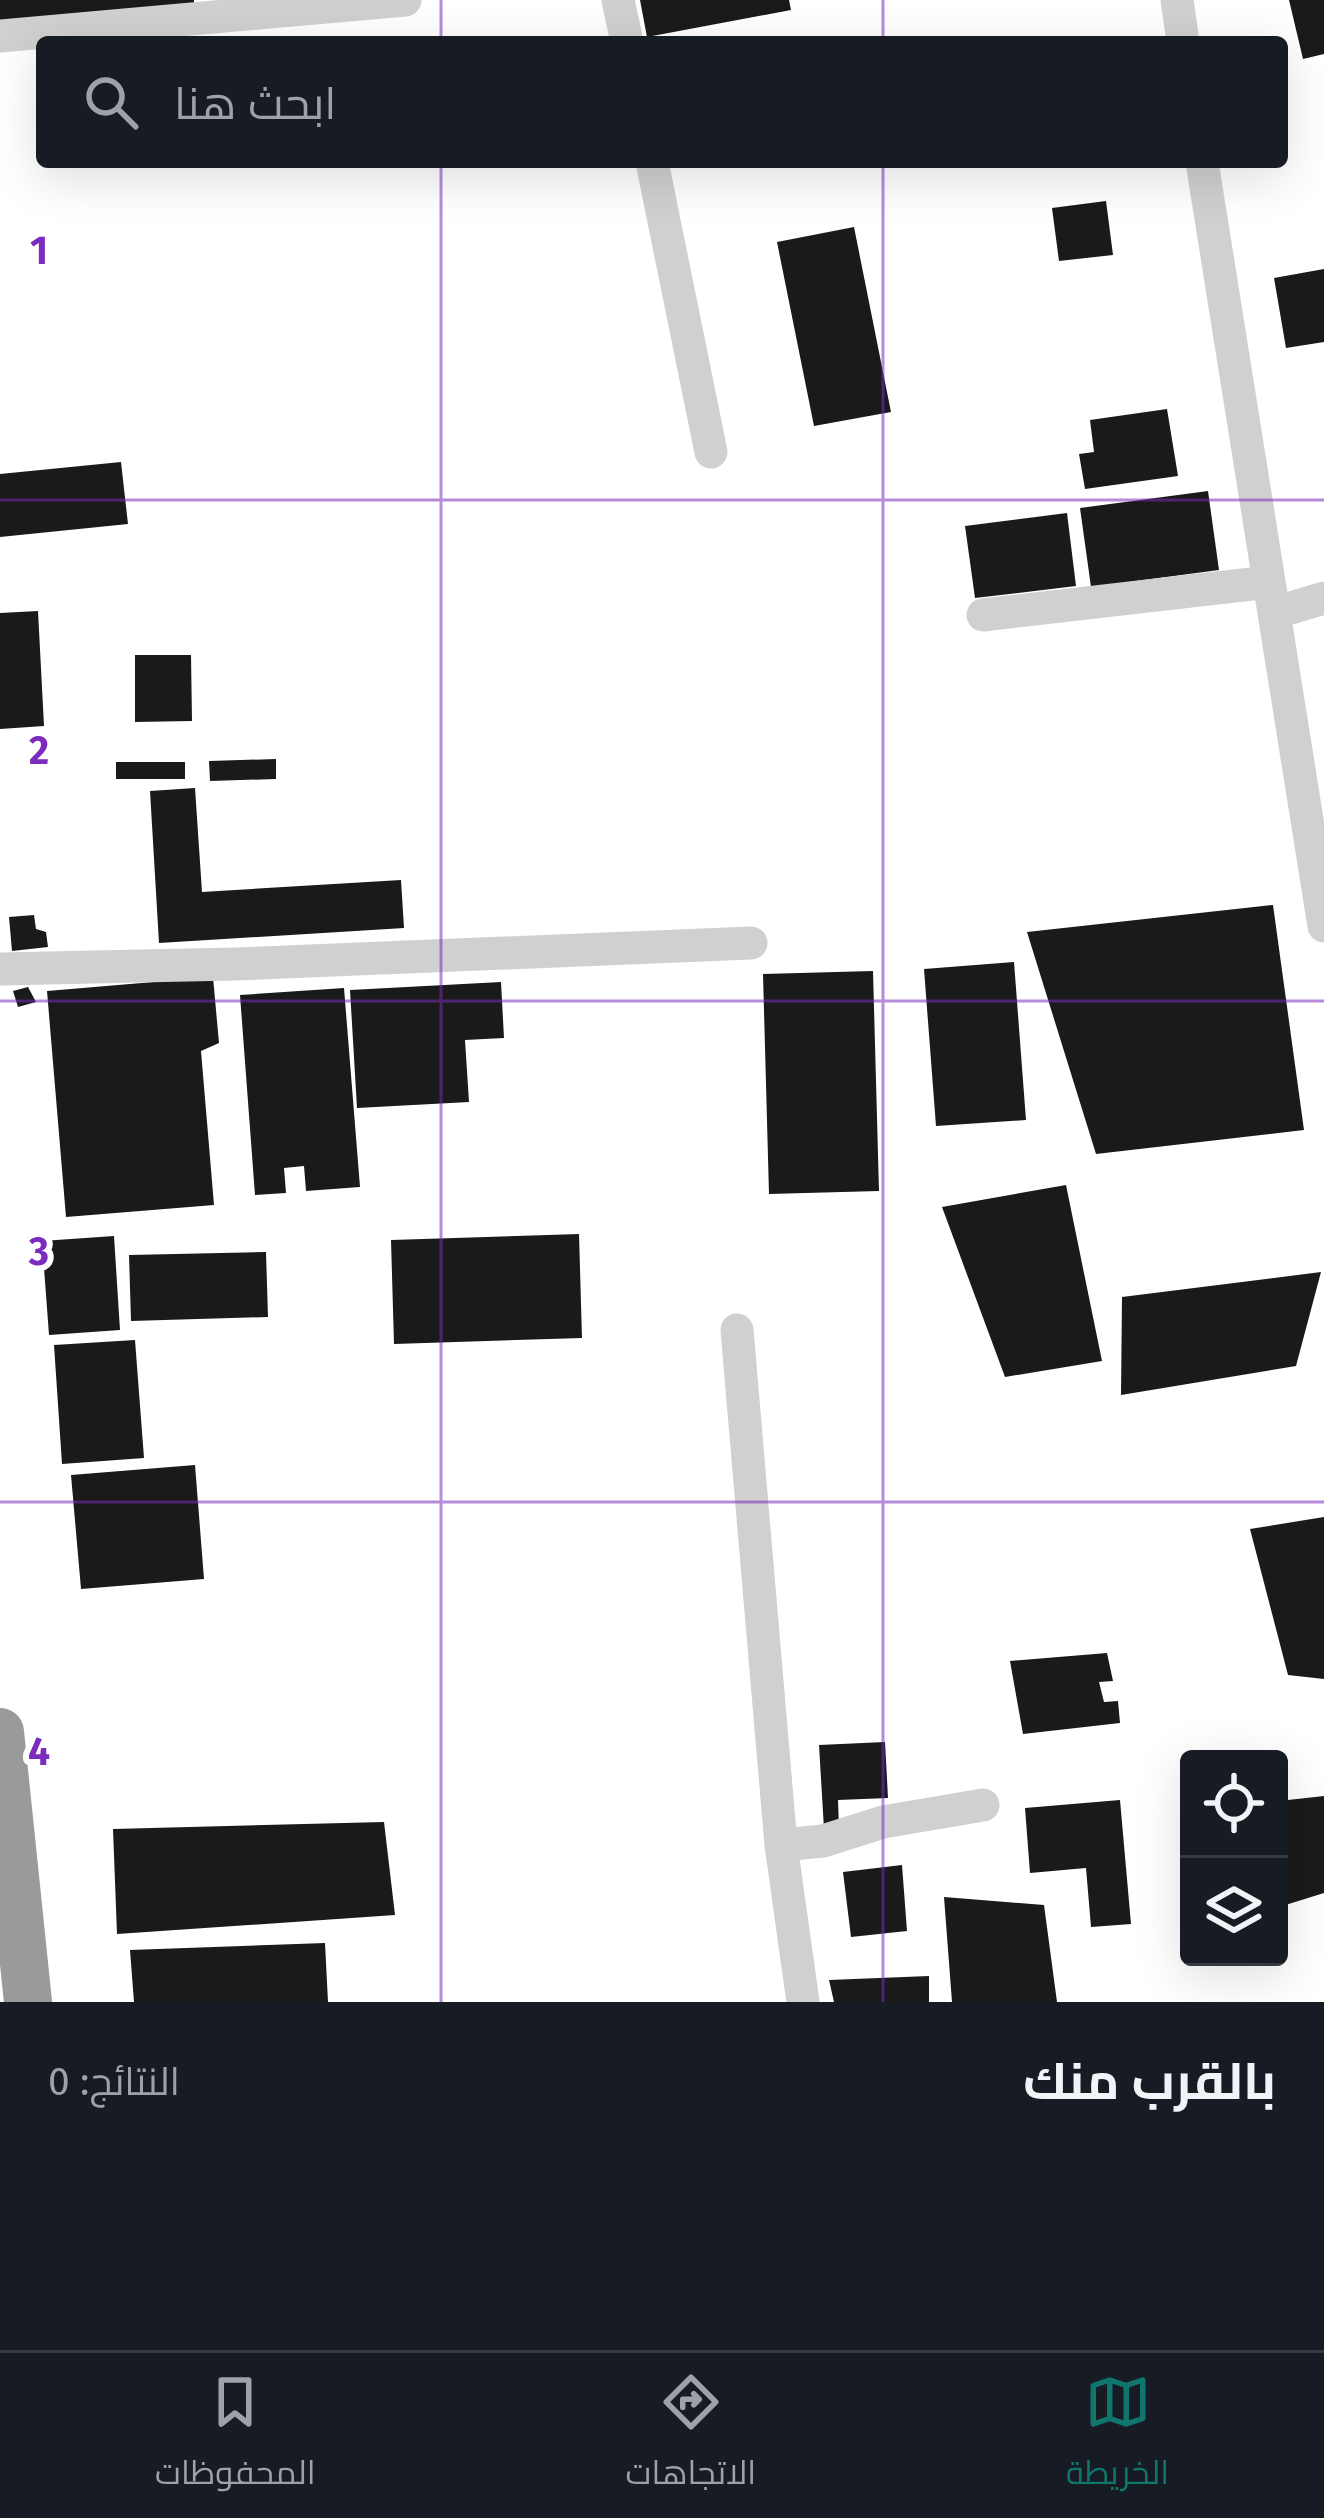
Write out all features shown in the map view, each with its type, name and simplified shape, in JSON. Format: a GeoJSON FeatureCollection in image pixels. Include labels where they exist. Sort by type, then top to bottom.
{"type":"FeatureCollection","features":[{"type":"Feature","properties":{"kind":"highway"},"geometry":{"type":"LineString","coordinates":[[0,1732],[28,2002]]}},
{"type":"Feature","properties":{"kind":"street"},"geometry":{"type":"LineString","coordinates":[[0,36],[406,0]]}},
{"type":"Feature","properties":{"kind":"street"},"geometry":{"type":"LineString","coordinates":[[618,0],[626,36]]}},
{"type":"Feature","properties":{"kind":"street"},"geometry":{"type":"LineString","coordinates":[[1177,0],[1183,36]]}},
{"type":"Feature","properties":{"kind":"street"},"geometry":{"type":"LineString","coordinates":[[653,168],[711,452]]}},
{"type":"Feature","properties":{"kind":"street"},"geometry":{"type":"LineString","coordinates":[[1203,168],[1324,926]]}},
{"type":"Feature","properties":{"kind":"street"},"geometry":{"type":"LineString","coordinates":[[983,615],[1324,598]]}},
{"type":"Feature","properties":{"kind":"street"},"geometry":{"type":"LineString","coordinates":[[0,969],[751,943]]}},
{"type":"Feature","properties":{"kind":"street"},"geometry":{"type":"LineString","coordinates":[[737,1330],[781,1845],[803,2002]]}},
{"type":"Feature","properties":{"kind":"street"},"geometry":{"type":"LineString","coordinates":[[781,1845],[823,1841],[883,1822],[983,1805]]}},
{"type":"Feature","properties":{"kind":"building"},"geometry":{"type":"Polygon","coordinates":[[[0,0],[194,0],[194,3],[0,22],[0,0]]]}},
{"type":"Feature","properties":{"kind":"building"},"geometry":{"type":"Polygon","coordinates":[[[640,0],[789,0],[791,10],[647,36],[640,0]]]}},
{"type":"Feature","properties":{"kind":"building"},"geometry":{"type":"Polygon","coordinates":[[[1289,0],[1324,0],[1324,54],[1303,59],[1289,0]]]}},
{"type":"Feature","properties":{"kind":"building"},"geometry":{"type":"Polygon","coordinates":[[[1106,201],[1113,255],[1059,261],[1052,208],[1106,201]]]}},
{"type":"Feature","properties":{"kind":"building"},"geometry":{"type":"Polygon","coordinates":[[[854,227],[891,412],[814,426],[777,242],[854,227]]]}},
{"type":"Feature","properties":{"kind":"building"},"geometry":{"type":"Polygon","coordinates":[[[1324,269],[1324,342],[1286,348],[1274,278],[1324,269]]]}},
{"type":"Feature","properties":{"kind":"building"},"geometry":{"type":"Polygon","coordinates":[[[1167,409],[1178,476],[1085,489],[1079,454],[1094,452],[1090,420],[1167,409]]]}},
{"type":"Feature","properties":{"kind":"building"},"geometry":{"type":"Polygon","coordinates":[[[121,462],[128,524],[0,537],[0,474],[121,462]]]}},
{"type":"Feature","properties":{"kind":"building"},"geometry":{"type":"Polygon","coordinates":[[[1208,491],[1219,570],[1091,587],[1080,508],[1208,491]]]}},
{"type":"Feature","properties":{"kind":"building"},"geometry":{"type":"Polygon","coordinates":[[[1067,513],[1076,586],[975,598],[965,526],[1067,513]]]}},
{"type":"Feature","properties":{"kind":"building"},"geometry":{"type":"Polygon","coordinates":[[[38,611],[44,726],[0,729],[0,613],[38,611]]]}},
{"type":"Feature","properties":{"kind":"building"},"geometry":{"type":"Polygon","coordinates":[[[135,655],[191,655],[192,721],[135,722],[135,655]]]}},
{"type":"Feature","properties":{"kind":"building"},"geometry":{"type":"Polygon","coordinates":[[[276,759],[276,779],[210,781],[209,761],[276,759]]]}},
{"type":"Feature","properties":{"kind":"building"},"geometry":{"type":"Polygon","coordinates":[[[116,762],[185,762],[185,779],[116,779],[116,762]]]}},
{"type":"Feature","properties":{"kind":"building"},"geometry":{"type":"Polygon","coordinates":[[[195,788],[202,892],[401,880],[404,928],[159,943],[150,791],[195,788]]]}},
{"type":"Feature","properties":{"kind":"building"},"geometry":{"type":"Polygon","coordinates":[[[1273,905],[1304,1130],[1096,1154],[1027,932],[1273,905]]]}},
{"type":"Feature","properties":{"kind":"building"},"geometry":{"type":"Polygon","coordinates":[[[34,915],[36,929],[46,932],[48,947],[12,951],[9,917],[34,915]]]}},
{"type":"Feature","properties":{"kind":"building"},"geometry":{"type":"Polygon","coordinates":[[[1014,962],[1026,1120],[936,1126],[924,969],[1014,962]]]}},
{"type":"Feature","properties":{"kind":"building"},"geometry":{"type":"Polygon","coordinates":[[[873,971],[879,1191],[769,1194],[763,974],[873,971]]]}},
{"type":"Feature","properties":{"kind":"building"},"geometry":{"type":"Polygon","coordinates":[[[213,977],[219,1043],[201,1051],[214,1205],[66,1217],[47,991],[213,977]]]}},
{"type":"Feature","properties":{"kind":"building"},"geometry":{"type":"Polygon","coordinates":[[[501,982],[504,1038],[465,1040],[469,1102],[357,1108],[350,990],[501,982]]]}},
{"type":"Feature","properties":{"kind":"building"},"geometry":{"type":"Polygon","coordinates":[[[28,987],[36,1002],[18,1007],[13,991],[28,987]]]}},
{"type":"Feature","properties":{"kind":"building"},"geometry":{"type":"Polygon","coordinates":[[[344,988],[360,1187],[306,1191],[304,1166],[284,1168],[286,1193],[255,1195],[240,995],[344,988]]]}},
{"type":"Feature","properties":{"kind":"building"},"geometry":{"type":"Polygon","coordinates":[[[1066,1185],[1102,1361],[1005,1377],[942,1207],[1066,1185]]]}},
{"type":"Feature","properties":{"kind":"building"},"geometry":{"type":"Polygon","coordinates":[[[579,1234],[582,1338],[394,1344],[391,1240],[579,1234]]]}},
{"type":"Feature","properties":{"kind":"building"},"geometry":{"type":"Polygon","coordinates":[[[114,1236],[120,1330],[49,1335],[42,1241],[114,1236]]]}},
{"type":"Feature","properties":{"kind":"building"},"geometry":{"type":"Polygon","coordinates":[[[266,1252],[268,1317],[131,1321],[129,1255],[266,1252]]]}},
{"type":"Feature","properties":{"kind":"building"},"geometry":{"type":"Polygon","coordinates":[[[1321,1272],[1296,1366],[1121,1395],[1122,1297],[1321,1272]]]}},
{"type":"Feature","properties":{"kind":"building"},"geometry":{"type":"Polygon","coordinates":[[[135,1340],[144,1458],[62,1464],[54,1345],[135,1340]]]}},
{"type":"Feature","properties":{"kind":"building"},"geometry":{"type":"Polygon","coordinates":[[[195,1465],[204,1579],[81,1589],[71,1475],[195,1465]]]}},
{"type":"Feature","properties":{"kind":"building"},"geometry":{"type":"Polygon","coordinates":[[[1324,1517],[1324,1679],[1288,1675],[1250,1529],[1324,1517]]]}},
{"type":"Feature","properties":{"kind":"building"},"geometry":{"type":"Polygon","coordinates":[[[1107,1653],[1113,1681],[1099,1682],[1104,1702],[1118,1701],[1120,1723],[1023,1734],[1010,1661],[1107,1653]]]}},
{"type":"Feature","properties":{"kind":"building"},"geometry":{"type":"Polygon","coordinates":[[[885,1742],[888,1798],[838,1800],[839,1828],[824,1829],[819,1745],[885,1742]]]}},
{"type":"Feature","properties":{"kind":"building"},"geometry":{"type":"Polygon","coordinates":[[[1324,1796],[1324,1893],[1288,1904],[1288,1858],[1288,1800],[1324,1796]]]}},
{"type":"Feature","properties":{"kind":"building"},"geometry":{"type":"Polygon","coordinates":[[[1120,1800],[1131,1924],[1091,1927],[1086,1868],[1030,1873],[1025,1808],[1120,1800]]]}},
{"type":"Feature","properties":{"kind":"building"},"geometry":{"type":"Polygon","coordinates":[[[384,1822],[395,1915],[117,1934],[113,1829],[384,1822]]]}},
{"type":"Feature","properties":{"kind":"building"},"geometry":{"type":"Polygon","coordinates":[[[902,1865],[907,1931],[851,1937],[843,1872],[902,1865]]]}},
{"type":"Feature","properties":{"kind":"building"},"geometry":{"type":"Polygon","coordinates":[[[944,1897],[1044,1905],[1057,2002],[952,2002],[944,1897]]]}},
{"type":"Feature","properties":{"kind":"building"},"geometry":{"type":"Polygon","coordinates":[[[325,1943],[328,2002],[134,2002],[130,1950],[325,1943]]]}},
{"type":"Feature","properties":{"kind":"building"},"geometry":{"type":"Polygon","coordinates":[[[929,1976],[929,2002],[834,2002],[829,1980],[929,1976]]]}}]}
